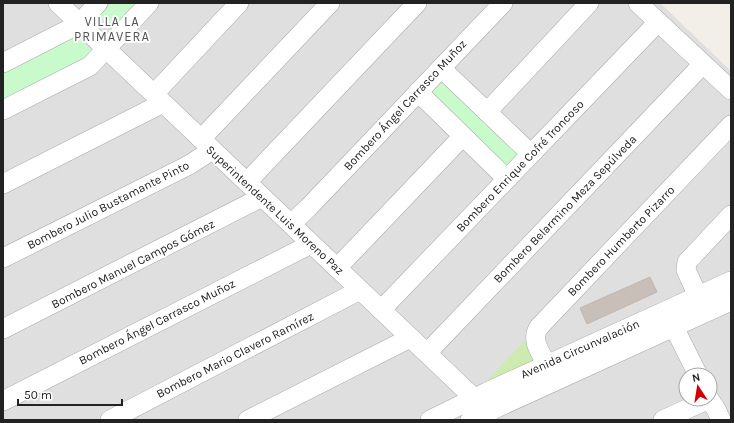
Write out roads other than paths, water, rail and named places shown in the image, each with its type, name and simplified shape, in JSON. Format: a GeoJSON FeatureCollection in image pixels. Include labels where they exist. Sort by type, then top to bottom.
{"type":"FeatureCollection","features":[{"type":"Feature","properties":{"kind":"street","name":"Superintendente Luis Moreno Paz"},"geometry":{"type":"LineString","coordinates":[[58,3],[427,354],[479,413]]}},
{"type":"Feature","properties":{"kind":"street"},"geometry":{"type":"LineString","coordinates":[[3,62],[79,24],[98,3]]}},
{"type":"Feature","properties":{"kind":"street"},"geometry":{"type":"LineString","coordinates":[[3,110],[90,66],[149,3]]}},
{"type":"Feature","properties":{"kind":"street"},"geometry":{"type":"LineString","coordinates":[[3,184],[158,98],[239,3]]}},
{"type":"Feature","properties":{"kind":"street","name":"Bombero Julio Bustamante Pinto"},"geometry":{"type":"LineString","coordinates":[[3,258],[189,165],[330,3]]}},
{"type":"Feature","properties":{"kind":"street"},"geometry":{"type":"LineString","coordinates":[[247,182],[417,3]]}},
{"type":"Feature","properties":{"kind":"street","name":"Bombero Ángel Carrasco Muñoz"},"geometry":{"type":"LineString","coordinates":[[291,224],[313,203],[503,3]]}},
{"type":"Feature","properties":{"kind":"street"},"geometry":{"type":"LineString","coordinates":[[487,112],[589,3]]}},
{"type":"Feature","properties":{"kind":"street"},"geometry":{"type":"LineString","coordinates":[[638,3],[731,90]]}},
{"type":"Feature","properties":{"kind":"street","name":"Bombero Enrique Cofré Troncoso"},"geometry":{"type":"LineString","coordinates":[[381,310],[658,22]]}},
{"type":"Feature","properties":{"kind":"street","name":"Bombero Belarmino Meza Sepúlveda"},"geometry":{"type":"LineString","coordinates":[[427,354],[703,64]]}},
{"type":"Feature","properties":{"kind":"street"},"geometry":{"type":"LineString","coordinates":[[441,68],[531,154]]}},
{"type":"Feature","properties":{"kind":"street"},"geometry":{"type":"LineString","coordinates":[[418,92],[507,179]]}},
{"type":"Feature","properties":{"kind":"street","name":"Bombero Humberto Pizarro"},"geometry":{"type":"LineString","coordinates":[[547,365],[535,340],[535,333],[539,327],[731,125]]}},
{"type":"Feature","properties":{"kind":"street"},"geometry":{"type":"LineString","coordinates":[[337,268],[463,136]]}},
{"type":"Feature","properties":{"kind":"street","name":"Bombero Manuel Campos Gómez"},"geometry":{"type":"LineString","coordinates":[[3,329],[262,197]]}},
{"type":"Feature","properties":{"kind":"street"},"geometry":{"type":"LineString","coordinates":[[698,296],[686,270],[686,262],[731,215]]}},
{"type":"Feature","properties":{"kind":"street","name":"Bombero Ángel Carrasco Muñoz"},"geometry":{"type":"LineString","coordinates":[[3,401],[311,244]]}},
{"type":"Feature","properties":{"kind":"street","name":"Avenida Circunvalación"},"geometry":{"type":"LineString","coordinates":[[479,413],[547,365],[731,281]]}},
{"type":"Feature","properties":{"kind":"street","name":"Bombero Mario Clavero Ramírez"},"geometry":{"type":"LineString","coordinates":[[110,420],[360,290]]}},
{"type":"Feature","properties":{"kind":"street","name":"Avenida Circunvalación"},"geometry":{"type":"LineString","coordinates":[[430,420],[479,413],[731,301]]}},
{"type":"Feature","properties":{"kind":"street"},"geometry":{"type":"LineString","coordinates":[[674,327],[694,367]]}},
{"type":"Feature","properties":{"kind":"street"},"geometry":{"type":"LineString","coordinates":[[248,420],[410,338]]}},
{"type":"Feature","properties":{"kind":"street"},"geometry":{"type":"LineString","coordinates":[[663,420],[691,407]]}},
{"type":"Feature","properties":{"kind":"street"},"geometry":{"type":"LineString","coordinates":[[715,407],[721,420]]}},
{"type":"Feature","properties":{"kind":"district","name":"VILLA LA PRIMAVERA"},"geometry":{"type":"Point","coordinates":[112,28]}}]}
